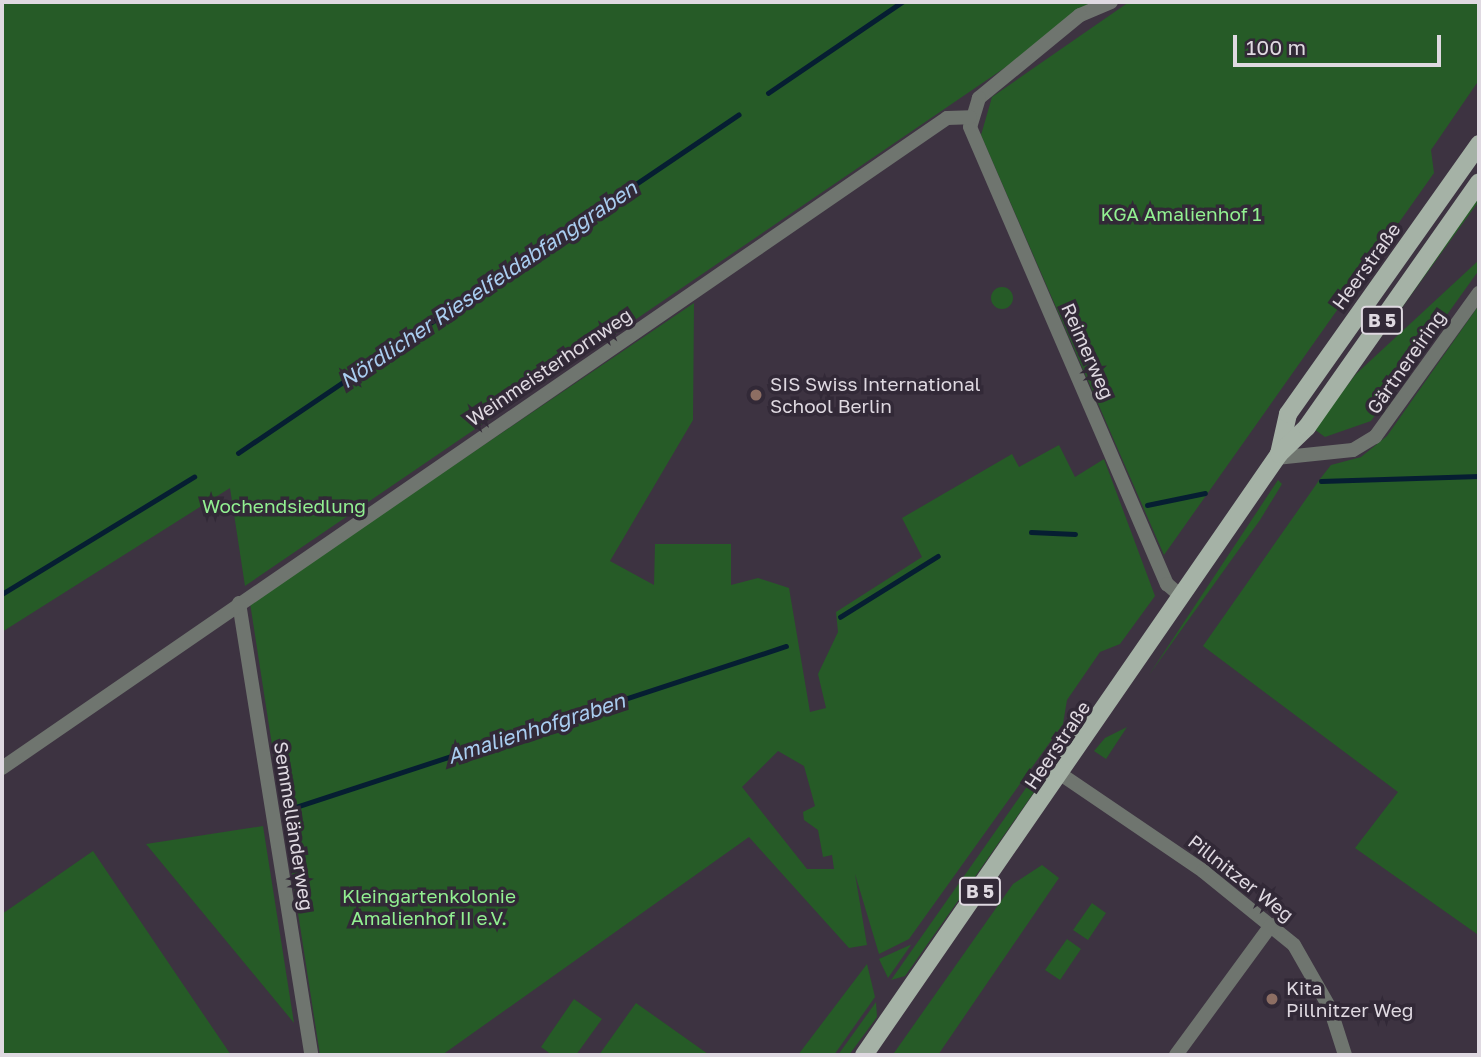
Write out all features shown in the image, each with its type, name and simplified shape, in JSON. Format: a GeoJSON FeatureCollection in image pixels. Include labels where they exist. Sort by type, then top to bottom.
{"type":"FeatureCollection","features":[{"type":"Feature","properties":{"kind":"main road","name":"Heerstraße"},"geometry":{"type":"LineString","coordinates":[[1278,456],[1288,414],[1479,144]]}},
{"type":"Feature","properties":{"kind":"main road","name":"Heerstraße"},"geometry":{"type":"LineString","coordinates":[[864,1055],[1062,775],[1278,456],[1307,427],[1479,182]]}},
{"type":"Feature","properties":{"kind":"street"},"geometry":{"type":"LineString","coordinates":[[970,117],[979,98],[1080,15],[1111,2]]}},
{"type":"Feature","properties":{"kind":"street","name":"Reimerweg"},"geometry":{"type":"LineString","coordinates":[[970,117],[1167,584],[1181,596]]}},
{"type":"Feature","properties":{"kind":"street","name":"Weinmeisterhornweg"},"geometry":{"type":"LineString","coordinates":[[2,768],[947,118],[970,117]]}},
{"type":"Feature","properties":{"kind":"street","name":"Gärtnereiring"},"geometry":{"type":"LineString","coordinates":[[1278,456],[1353,450],[1376,437],[1479,293]]}},
{"type":"Feature","properties":{"kind":"street","name":"Semmelländerweg"},"geometry":{"type":"LineString","coordinates":[[239,603],[311,1055]]}},
{"type":"Feature","properties":{"kind":"street","name":"Pillnitzer Weg"},"geometry":{"type":"LineString","coordinates":[[1062,775],[1271,925],[1294,945],[1320,987],[1345,1055]]}},
{"type":"Feature","properties":{"kind":"street"},"geometry":{"type":"LineString","coordinates":[[1176,1055],[1271,925]]}},
{"type":"Feature","properties":{"kind":"green space","name":"Wochendsiedlung"},"geometry":{"type":"Polygon","coordinates":[[[2,2],[1101,2],[245,586],[230,488],[2,632],[2,2]]]}},
{"type":"Feature","properties":{"kind":"green space","name":"KGA Amalienhof 1"},"geometry":{"type":"Polygon","coordinates":[[[1129,2],[1479,2],[1479,80],[1431,150],[1434,173],[1164,555],[981,135],[992,97],[1129,2]]]}},
{"type":"Feature","properties":{"kind":"green space"},"geometry":{"type":"Polygon","coordinates":[[[1479,196],[1479,201],[1395,317],[1394,315],[1479,196]]]}},
{"type":"Feature","properties":{"kind":"green space"},"geometry":{"type":"Polygon","coordinates":[[[1479,260],[1479,270],[1371,421],[1325,437],[1314,429],[1356,374],[1479,260]]]}},
{"type":"Feature","properties":{"kind":"green space"},"geometry":{"type":"Polygon","coordinates":[[[1002,287],[1010,290],[1013,298],[1010,306],[1002,309],[994,306],[991,298],[994,290],[1002,287]]]}},
{"type":"Feature","properties":{"kind":"green space","name":"Kleingartenkolonie Amalienhof II e.V."},"geometry":{"type":"Polygon","coordinates":[[[694,303],[693,420],[610,561],[654,585],[655,544],[731,544],[731,585],[758,578],[789,588],[810,712],[826,708],[818,674],[838,632],[836,612],[922,557],[902,518],[1012,454],[1019,467],[1059,445],[1075,477],[1104,459],[1155,596],[1120,644],[1100,652],[1067,700],[1063,724],[909,939],[879,954],[855,874],[867,945],[849,948],[749,837],[442,1055],[320,1055],[250,603],[694,303]],[[778,751],[742,787],[807,869],[834,869],[832,855],[823,857],[818,830],[804,820],[803,812],[815,806],[804,766],[778,751]]]}},
{"type":"Feature","properties":{"kind":"green space"},"geometry":{"type":"Polygon","coordinates":[[[1479,305],[1477,934],[1355,848],[1398,792],[1203,646],[1331,465],[1361,457],[1387,436],[1479,305]]]}},
{"type":"Feature","properties":{"kind":"green space"},"geometry":{"type":"Polygon","coordinates":[[[1278,480],[1282,484],[1260,520],[1149,675],[1278,480]]]}},
{"type":"Feature","properties":{"kind":"green space"},"geometry":{"type":"Polygon","coordinates":[[[1127,727],[1106,759],[1094,751],[1105,738],[1127,727]]]}},
{"type":"Feature","properties":{"kind":"green space"},"geometry":{"type":"Polygon","coordinates":[[[1059,741],[1066,746],[986,861],[905,976],[891,980],[1059,741]]]}},
{"type":"Feature","properties":{"kind":"green space"},"geometry":{"type":"Polygon","coordinates":[[[263,826],[294,1023],[146,844],[263,826]]]}},
{"type":"Feature","properties":{"kind":"green space"},"geometry":{"type":"Polygon","coordinates":[[[93,851],[231,1055],[2,1055],[2,914],[93,851]]]}},
{"type":"Feature","properties":{"kind":"green space"},"geometry":{"type":"Polygon","coordinates":[[[1042,865],[1059,878],[938,1055],[894,1053],[1013,884],[1042,865]]]}},
{"type":"Feature","properties":{"kind":"green space"},"geometry":{"type":"Polygon","coordinates":[[[1092,903],[1106,913],[1088,940],[1073,930],[1092,903]]]}},
{"type":"Feature","properties":{"kind":"green space"},"geometry":{"type":"Polygon","coordinates":[[[1067,939],[1081,949],[1060,980],[1045,970],[1067,939]]]}},
{"type":"Feature","properties":{"kind":"green space"},"geometry":{"type":"Polygon","coordinates":[[[911,945],[888,978],[879,959],[911,945]]]}},
{"type":"Feature","properties":{"kind":"green space"},"geometry":{"type":"Polygon","coordinates":[[[867,964],[875,997],[834,1055],[798,1055],[867,964]]]}},
{"type":"Feature","properties":{"kind":"green space"},"geometry":{"type":"Polygon","coordinates":[[[574,999],[602,1019],[576,1055],[552,1055],[541,1047],[574,999]]]}},
{"type":"Feature","properties":{"kind":"green space"},"geometry":{"type":"Polygon","coordinates":[[[876,1002],[877,1017],[849,1055],[838,1055],[876,1002]]]}},
{"type":"Feature","properties":{"kind":"green space"},"geometry":{"type":"Polygon","coordinates":[[[636,1003],[708,1054],[599,1055],[636,1003]]]}},
{"type":"Feature","properties":{"kind":"waterway","name":"Nördlicher Rieselfeldabfanggraben"},"geometry":{"type":"LineString","coordinates":[[768,93],[902,2]]}},
{"type":"Feature","properties":{"kind":"waterway","name":"Nördlicher Rieselfeldabfanggraben"},"geometry":{"type":"LineString","coordinates":[[238,453],[738,115]]}},
{"type":"Feature","properties":{"kind":"waterway","name":"Amalienhofgraben"},"geometry":{"type":"LineString","coordinates":[[1321,481],[1479,476]]}},
{"type":"Feature","properties":{"kind":"waterway","name":"Nördlicher Rieselfeldabfanggraben"},"geometry":{"type":"LineString","coordinates":[[2,594],[194,477]]}},
{"type":"Feature","properties":{"kind":"waterway","name":"Amalienhofgraben"},"geometry":{"type":"LineString","coordinates":[[1147,505],[1205,493]]}},
{"type":"Feature","properties":{"kind":"waterway","name":"Amalienhofgraben"},"geometry":{"type":"LineString","coordinates":[[1031,532],[1075,534]]}},
{"type":"Feature","properties":{"kind":"waterway","name":"Amalienhofgraben"},"geometry":{"type":"LineString","coordinates":[[840,617],[938,556]]}},
{"type":"Feature","properties":{"kind":"waterway","name":"Amalienhofgraben"},"geometry":{"type":"LineString","coordinates":[[287,810],[786,646]]}},
{"type":"Feature","properties":{"kind":"place","name":"SIS Swiss International School Berlin"},"geometry":{"type":"Point","coordinates":[756,395]}},
{"type":"Feature","properties":{"kind":"place","name":"Kita Pillnitzer Weg"},"geometry":{"type":"Point","coordinates":[1272,999]}}]}
